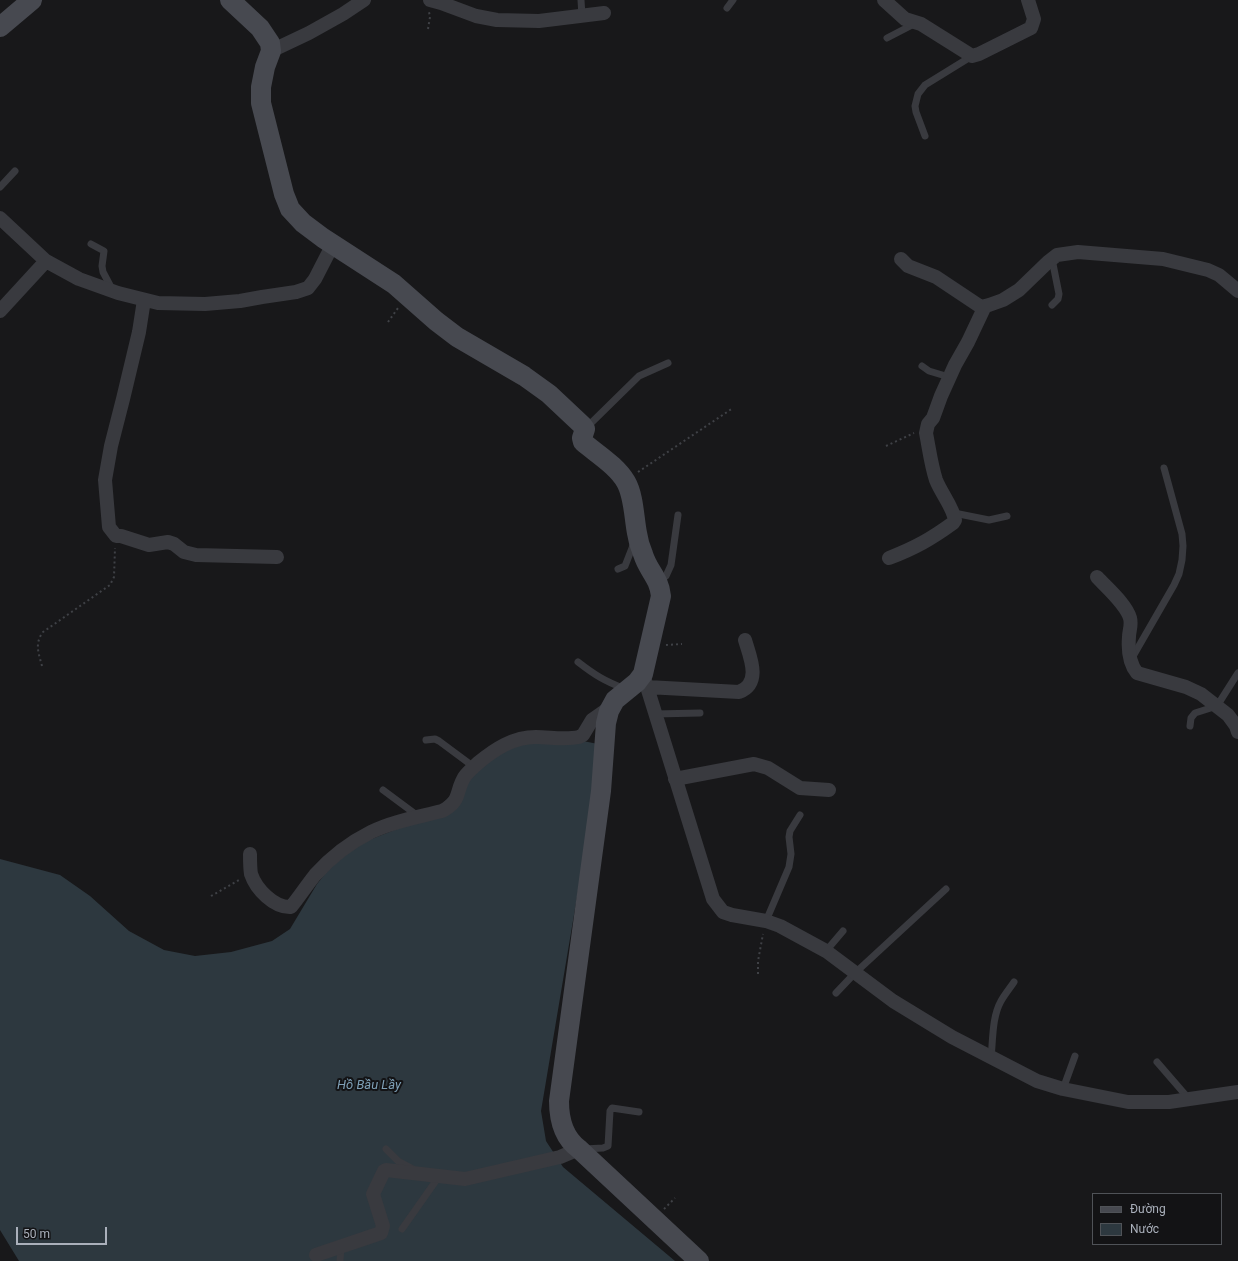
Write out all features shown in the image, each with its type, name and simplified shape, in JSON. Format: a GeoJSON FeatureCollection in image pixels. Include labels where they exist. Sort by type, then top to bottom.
{"type":"FeatureCollection","features":[{"type":"Feature","properties":{"kind":"street"},"geometry":{"type":"LineString","coordinates":[[0,27],[32,0]]}},
{"type":"Feature","properties":{"kind":"street"},"geometry":{"type":"LineString","coordinates":[[230,0],[260,28],[270,43],[271,51],[265,68],[261,87],[261,103],[284,194],[290,209],[303,223],[394,284],[436,321],[457,337],[524,376],[549,394],[568,411],[584,430],[582,438],[583,442],[617,471],[629,488],[636,520],[637,534],[647,565],[660,587],[661,596],[645,680],[713,899],[723,912],[732,916],[766,921],[780,926],[826,951],[893,1001],[945,1033],[1037,1081],[1063,1089],[1128,1102],[1169,1102],[1238,1092]]}},
{"type":"Feature","properties":{"kind":"street"},"geometry":{"type":"LineString","coordinates":[[271,51],[309,33],[364,0]]}},
{"type":"Feature","properties":{"kind":"street"},"geometry":{"type":"LineString","coordinates":[[884,0],[905,19],[921,24],[972,56],[1031,28],[1034,19],[1028,0]]}},
{"type":"Feature","properties":{"kind":"street"},"geometry":{"type":"LineString","coordinates":[[430,6],[441,3],[476,16],[497,20],[539,21],[604,13]]}},
{"type":"Feature","properties":{"kind":"street"},"geometry":{"type":"LineString","coordinates":[[0,218],[46,261],[79,279],[113,291],[158,303],[205,304],[240,301],[296,292],[308,288],[315,279],[333,244]]}},
{"type":"Feature","properties":{"kind":"street"},"geometry":{"type":"LineString","coordinates":[[901,259],[908,266],[936,277],[981,307],[1003,300],[1019,290],[1057,255],[1078,252],[1163,259],[1213,272],[1220,275],[1238,291]]}},
{"type":"Feature","properties":{"kind":"street"},"geometry":{"type":"LineString","coordinates":[[0,311],[46,261]]}},
{"type":"Feature","properties":{"kind":"street"},"geometry":{"type":"LineString","coordinates":[[144,300],[132,362],[111,446],[105,480],[110,527],[116,536],[121,536],[149,545],[168,542],[174,544],[184,552],[196,555],[277,557]]}},
{"type":"Feature","properties":{"kind":"street"},"geometry":{"type":"LineString","coordinates":[[889,558],[928,540],[953,523],[955,520],[954,513],[948,505],[936,480],[926,427],[933,418],[949,377],[985,306]]}},
{"type":"Feature","properties":{"kind":"street"},"geometry":{"type":"LineString","coordinates":[[1097,577],[1125,608],[1130,616],[1131,623],[1129,649],[1132,667],[1137,673],[1186,687],[1201,694],[1228,715],[1236,726],[1238,732]]}},
{"type":"Feature","properties":{"kind":"street"},"geometry":{"type":"LineString","coordinates":[[699,1261],[572,1144],[564,1131],[559,1116],[559,1102],[601,791],[606,723],[612,706],[615,700],[637,682],[645,680],[739,692],[744,690],[748,687],[753,678],[753,672],[745,640]]}},
{"type":"Feature","properties":{"kind":"street"},"geometry":{"type":"LineString","coordinates":[[250,854],[251,873],[262,892],[280,905],[291,907],[316,875],[355,841],[372,832],[398,822],[442,811],[450,807],[457,797],[466,776],[488,754],[501,746],[516,740],[535,737],[579,738],[583,735],[592,720],[612,706]]}},
{"type":"Feature","properties":{"kind":"street"},"geometry":{"type":"LineString","coordinates":[[675,779],[754,764],[768,768],[800,788],[806,790],[829,790]]}},
{"type":"Feature","properties":{"kind":"street"},"geometry":{"type":"LineString","coordinates":[[316,1255],[340,1254],[381,1233],[383,1226],[373,1194],[384,1171],[389,1170],[465,1179],[560,1156],[579,1149]]}},
{"type":"Feature","properties":{"kind":"lane"},"geometry":{"type":"LineString","coordinates":[[581,0],[582,16]]}},
{"type":"Feature","properties":{"kind":"lane"},"geometry":{"type":"LineString","coordinates":[[728,8],[733,0]]}},
{"type":"Feature","properties":{"kind":"lane"},"geometry":{"type":"LineString","coordinates":[[887,38],[916,23]]}},
{"type":"Feature","properties":{"kind":"lane"},"geometry":{"type":"LineString","coordinates":[[925,136],[916,112],[915,106],[918,94],[925,85],[972,56]]}},
{"type":"Feature","properties":{"kind":"lane"},"geometry":{"type":"LineString","coordinates":[[0,187],[15,171]]}},
{"type":"Feature","properties":{"kind":"lane"},"geometry":{"type":"LineString","coordinates":[[91,244],[104,251],[102,266],[103,272],[113,291]]}},
{"type":"Feature","properties":{"kind":"lane"},"geometry":{"type":"LineString","coordinates":[[1052,259],[1059,294],[1058,299],[1052,305]]}},
{"type":"Feature","properties":{"kind":"lane"},"geometry":{"type":"LineString","coordinates":[[584,430],[639,376],[668,363]]}},
{"type":"Feature","properties":{"kind":"lane"},"geometry":{"type":"LineString","coordinates":[[922,366],[929,371],[949,377]]}},
{"type":"Feature","properties":{"kind":"lane"},"geometry":{"type":"LineString","coordinates":[[1131,660],[1174,586],[1179,574],[1182,560],[1182,534],[1164,468]]}},
{"type":"Feature","properties":{"kind":"lane"},"geometry":{"type":"LineString","coordinates":[[954,513],[989,520],[1007,516]]}},
{"type":"Feature","properties":{"kind":"lane"},"geometry":{"type":"LineString","coordinates":[[658,582],[666,576],[671,565],[678,516]]}},
{"type":"Feature","properties":{"kind":"lane"},"geometry":{"type":"LineString","coordinates":[[618,569],[625,566],[637,534]]}},
{"type":"Feature","properties":{"kind":"lane"},"geometry":{"type":"LineString","coordinates":[[578,662],[596,676],[628,690]]}},
{"type":"Feature","properties":{"kind":"lane"},"geometry":{"type":"LineString","coordinates":[[1190,726],[1191,718],[1195,713],[1217,706],[1238,673]]}},
{"type":"Feature","properties":{"kind":"lane"},"geometry":{"type":"LineString","coordinates":[[655,714],[700,713]]}},
{"type":"Feature","properties":{"kind":"lane"},"geometry":{"type":"LineString","coordinates":[[426,740],[439,741],[474,767]]}},
{"type":"Feature","properties":{"kind":"lane"},"geometry":{"type":"LineString","coordinates":[[383,790],[419,817]]}},
{"type":"Feature","properties":{"kind":"lane"},"geometry":{"type":"LineString","coordinates":[[766,921],[789,866],[791,854],[789,838],[790,831],[800,815]]}},
{"type":"Feature","properties":{"kind":"lane"},"geometry":{"type":"LineString","coordinates":[[836,993],[946,889]]}},
{"type":"Feature","properties":{"kind":"lane"},"geometry":{"type":"LineString","coordinates":[[826,951],[843,931]]}},
{"type":"Feature","properties":{"kind":"lane"},"geometry":{"type":"LineString","coordinates":[[991,1058],[998,1008],[1014,982]]}},
{"type":"Feature","properties":{"kind":"lane"},"geometry":{"type":"LineString","coordinates":[[1063,1089],[1075,1056]]}},
{"type":"Feature","properties":{"kind":"lane"},"geometry":{"type":"LineString","coordinates":[[1157,1062],[1189,1099]]}},
{"type":"Feature","properties":{"kind":"lane"},"geometry":{"type":"LineString","coordinates":[[579,1149],[603,1148],[608,1146],[610,1112],[612,1108],[639,1112]]}},
{"type":"Feature","properties":{"kind":"lane"},"geometry":{"type":"LineString","coordinates":[[386,1149],[402,1164],[433,1175],[402,1229]]}},
{"type":"Feature","properties":{"kind":"path"},"geometry":{"type":"LineString","coordinates":[[428,29],[430,6]]}},
{"type":"Feature","properties":{"kind":"path"},"geometry":{"type":"LineString","coordinates":[[625,481],[733,408]]}},
{"type":"Feature","properties":{"kind":"path"},"geometry":{"type":"LineString","coordinates":[[886,446],[926,427]]}},
{"type":"Feature","properties":{"kind":"path"},"geometry":{"type":"LineString","coordinates":[[42,666],[37,649],[43,632],[110,585],[113,581],[116,536]]}},
{"type":"Feature","properties":{"kind":"path"},"geometry":{"type":"LineString","coordinates":[[211,896],[251,873]]}},
{"type":"Feature","properties":{"kind":"path"},"geometry":{"type":"LineString","coordinates":[[758,974],[757,967],[766,921]]}},
{"type":"Feature","properties":{"kind":"water","name":"Hồ Bầu Lầy"},"geometry":{"type":"Polygon","coordinates":[[[578,740],[598,744],[598,772],[541,1111],[546,1141],[563,1167],[675,1261],[19,1261],[0,1230],[0,859],[60,875],[90,896],[129,931],[164,950],[195,956],[231,952],[272,941],[290,929],[317,884],[333,864],[364,842],[430,816],[477,769],[517,741],[578,740]]]}}]}
